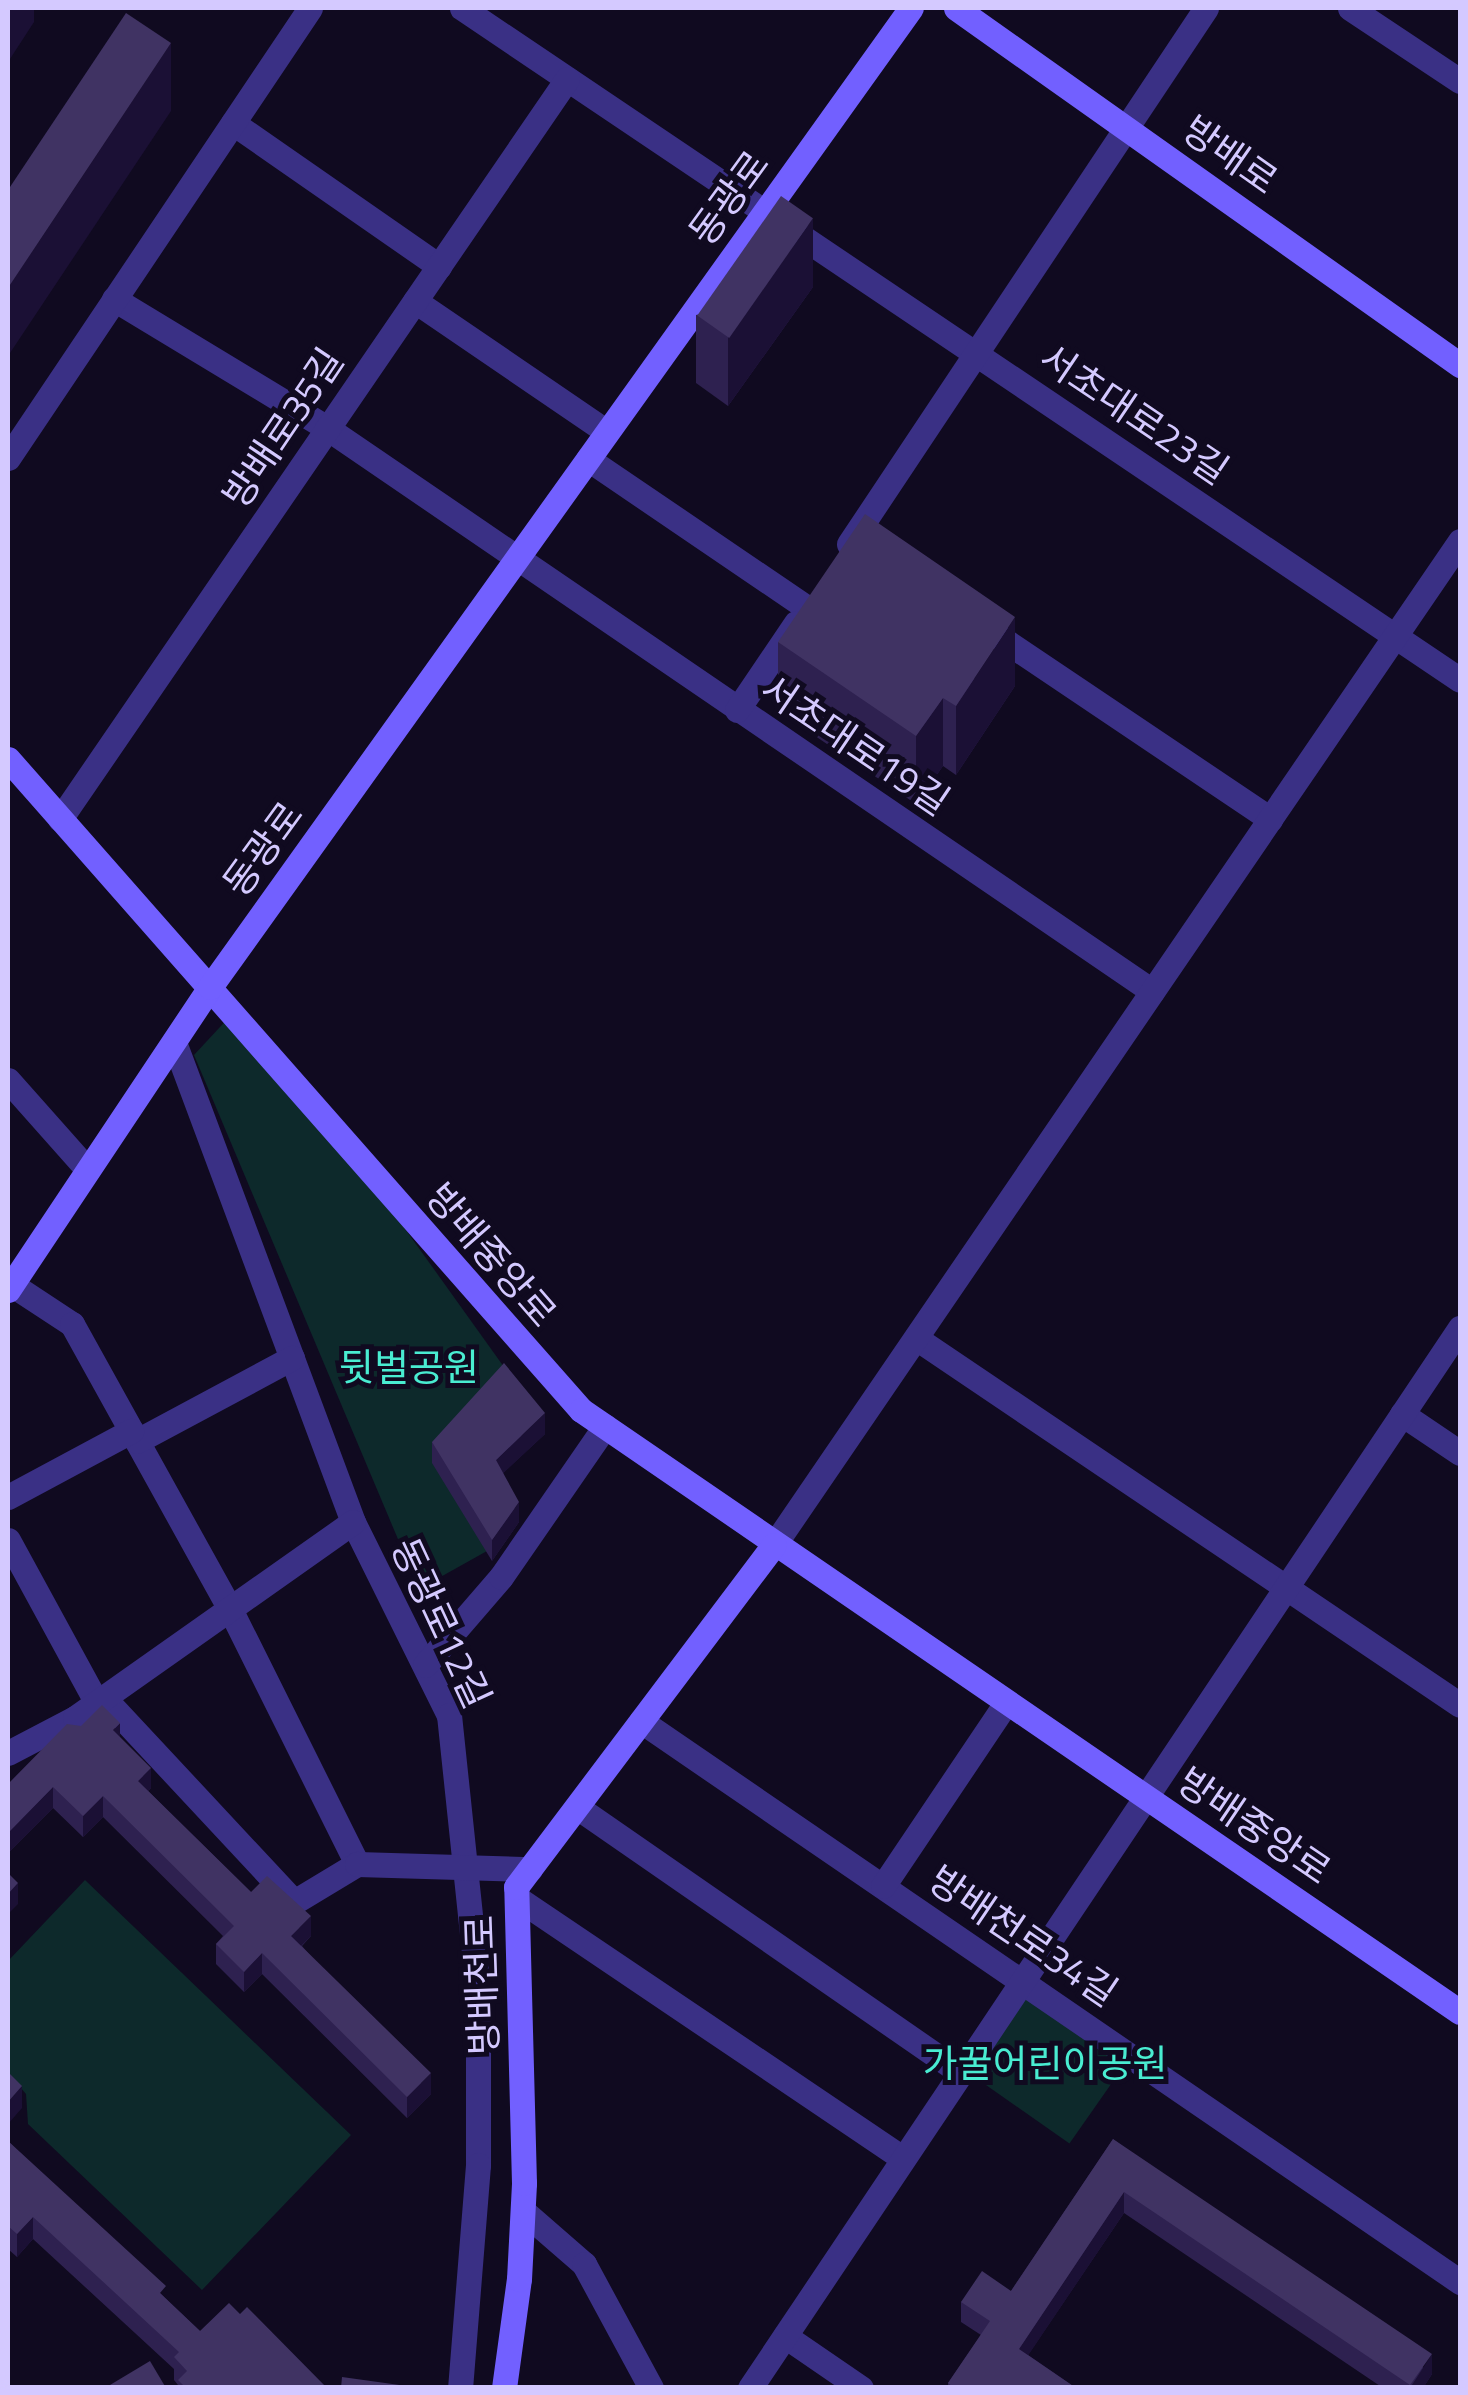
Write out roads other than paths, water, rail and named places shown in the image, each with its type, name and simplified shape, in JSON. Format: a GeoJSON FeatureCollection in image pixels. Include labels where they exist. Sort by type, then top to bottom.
{"type":"FeatureCollection","features":[{"type":"Feature","properties":{"kind":"street"},"geometry":{"type":"LineString","coordinates":[[9,452],[310,8]]}},
{"type":"Feature","properties":{"kind":"street","name":"서초대로23길"},"geometry":{"type":"LineString","coordinates":[[462,8],[1460,680]]}},
{"type":"Feature","properties":{"kind":"street","name":"동광로"},"geometry":{"type":"LineString","coordinates":[[9,1287],[210,987],[911,8]]}},
{"type":"Feature","properties":{"kind":"street","name":"방배로"},"geometry":{"type":"LineString","coordinates":[[956,8],[1460,364]]}},
{"type":"Feature","properties":{"kind":"street"},"geometry":{"type":"LineString","coordinates":[[737,710],[829,573],[860,543],[977,353],[1206,8]]}},
{"type":"Feature","properties":{"kind":"street"},"geometry":{"type":"LineString","coordinates":[[1350,8],[1460,81]]}},
{"type":"Feature","properties":{"kind":"street","name":"방배로35길"},"geometry":{"type":"LineString","coordinates":[[60,819],[568,78]]}},
{"type":"Feature","properties":{"kind":"street"},"geometry":{"type":"LineString","coordinates":[[233,122],[439,266]]}},
{"type":"Feature","properties":{"kind":"street","name":"서초대로19길"},"geometry":{"type":"LineString","coordinates":[[114,299],[328,428],[1152,991]]}},
{"type":"Feature","properties":{"kind":"street"},"geometry":{"type":"LineString","coordinates":[[415,302],[607,432]]}},
{"type":"Feature","properties":{"kind":"street"},"geometry":{"type":"LineString","coordinates":[[588,459],[806,607]]}},
{"type":"Feature","properties":{"kind":"street"},"geometry":{"type":"LineString","coordinates":[[774,1545],[1460,541]]}},
{"type":"Feature","properties":{"kind":"street"},"geometry":{"type":"LineString","coordinates":[[973,620],[1270,819]]}},
{"type":"Feature","properties":{"kind":"street","name":"방배중앙로"},"geometry":{"type":"LineString","coordinates":[[8,759],[530,1358],[581,1410],[1460,2012]]}},
{"type":"Feature","properties":{"kind":"street","name":"동광로12길"},"geometry":{"type":"LineString","coordinates":[[174,1042],[353,1522],[450,1715],[478,1992],[478,2166],[460,2388]]}},
{"type":"Feature","properties":{"kind":"street"},"geometry":{"type":"LineString","coordinates":[[8,1080],[88,1170]]}},
{"type":"Feature","properties":{"kind":"street"},"geometry":{"type":"LineString","coordinates":[[9,1287],[72,1324],[230,1609],[357,1864]]}},
{"type":"Feature","properties":{"kind":"street"},"geometry":{"type":"LineString","coordinates":[[750,2388],[1460,1328]]}},
{"type":"Feature","properties":{"kind":"street"},"geometry":{"type":"LineString","coordinates":[[916,1338],[1460,1705]]}},
{"type":"Feature","properties":{"kind":"street"},"geometry":{"type":"LineString","coordinates":[[8,1497],[292,1358]]}},
{"type":"Feature","properties":{"kind":"street"},"geometry":{"type":"LineString","coordinates":[[1402,1414],[1460,1453]]}},
{"type":"Feature","properties":{"kind":"street"},"geometry":{"type":"LineString","coordinates":[[425,1665],[502,1577],[605,1426]]}},
{"type":"Feature","properties":{"kind":"street"},"geometry":{"type":"LineString","coordinates":[[8,1753],[101,1700],[353,1522]]}},
{"type":"Feature","properties":{"kind":"street"},"geometry":{"type":"LineString","coordinates":[[8,1540],[101,1700],[294,1902],[357,1864],[530,1869]]}},
{"type":"Feature","properties":{"kind":"street","name":"방배천로"},"geometry":{"type":"LineString","coordinates":[[504,2388],[519,2279],[523,2211],[516,1886],[774,1545]]}},
{"type":"Feature","properties":{"kind":"street"},"geometry":{"type":"LineString","coordinates":[[884,1886],[1006,1703]]}},
{"type":"Feature","properties":{"kind":"street","name":"방배천로34길"},"geometry":{"type":"LineString","coordinates":[[641,1721],[1460,2282]]}},
{"type":"Feature","properties":{"kind":"street"},"geometry":{"type":"LineString","coordinates":[[577,1807],[960,2072]]}},
{"type":"Feature","properties":{"kind":"street"},"geometry":{"type":"LineString","coordinates":[[517,1898],[903,2158]]}},
{"type":"Feature","properties":{"kind":"street"},"geometry":{"type":"LineString","coordinates":[[523,2211],[584,2264],[651,2388]]}},
{"type":"Feature","properties":{"kind":"street"},"geometry":{"type":"LineString","coordinates":[[785,2336],[861,2388]]}},
{"type":"Feature","properties":{"kind":"park label","name":"뒷벌공원"},"geometry":{"type":"Point","coordinates":[409,1368]}},
{"type":"Feature","properties":{"kind":"park label","name":"가꿀어린이공원"},"geometry":{"type":"Point","coordinates":[1045,2064]}}]}
